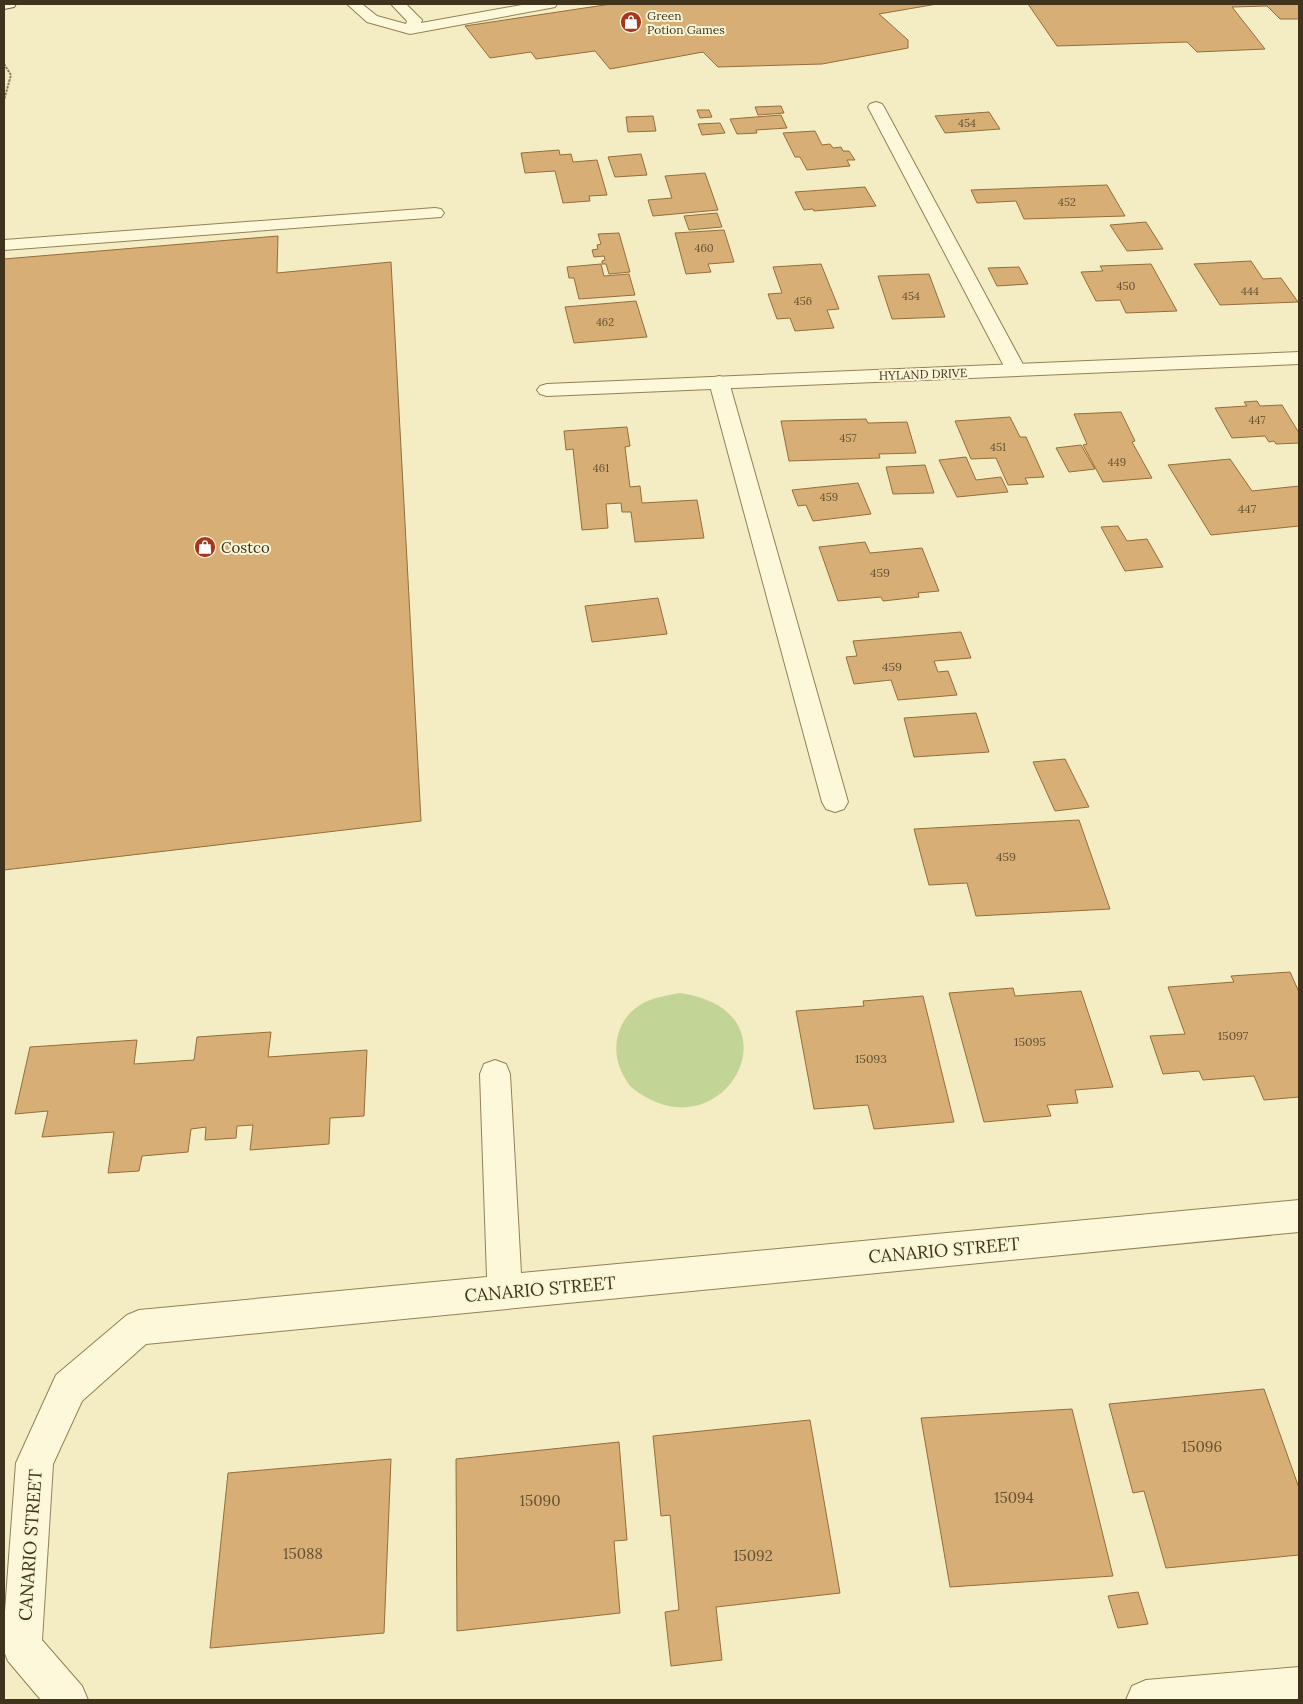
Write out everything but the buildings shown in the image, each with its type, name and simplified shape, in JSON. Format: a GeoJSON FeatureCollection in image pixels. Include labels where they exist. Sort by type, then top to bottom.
{"type":"FeatureCollection","features":[{"type":"Feature","properties":{"kind":"street"},"geometry":{"type":"LineString","coordinates":[[4,5],[9,4]]}},
{"type":"Feature","properties":{"kind":"street"},"geometry":{"type":"LineString","coordinates":[[354,4],[372,19],[410,30],[550,4]]}},
{"type":"Feature","properties":{"kind":"street"},"geometry":{"type":"LineString","coordinates":[[398,4],[415,20],[410,30]]}},
{"type":"Feature","properties":{"kind":"street"},"geometry":{"type":"LineString","coordinates":[[876,107],[1016,370]]}},
{"type":"Feature","properties":{"kind":"street"},"geometry":{"type":"LineString","coordinates":[[4,245],[434,213]]}},
{"type":"Feature","properties":{"kind":"street","name":"HYLAND DRIVE"},"geometry":{"type":"LineString","coordinates":[[547,390],[1299,358]]}},
{"type":"Feature","properties":{"kind":"street"},"geometry":{"type":"LineString","coordinates":[[718,382],[784,612],[834,802]]}},
{"type":"Feature","properties":{"kind":"street"},"geometry":{"type":"LineString","coordinates":[[495,1074],[505,1292]]}},
{"type":"Feature","properties":{"kind":"street","name":"CANARIO STREET"},"geometry":{"type":"LineString","coordinates":[[68,1700],[22,1646],[35,1463],[69,1388],[139,1327],[1299,1216]]}},
{"type":"Feature","properties":{"kind":"street"},"geometry":{"type":"LineString","coordinates":[[1146,1700],[1299,1687]]}},
{"type":"Feature","properties":{"kind":"path"},"geometry":{"type":"LineString","coordinates":[[4,64],[11,75],[4,100]]}},
{"type":"Feature","properties":{"kind":"green space"},"geometry":{"type":"Polygon","coordinates":[[[680,993],[718,1005],[738,1026],[744,1050],[736,1074],[719,1095],[694,1106],[664,1105],[631,1087],[623,1075],[617,1056],[616,1046],[621,1027],[632,1011],[649,1000],[680,993]]]}},
{"type":"Feature","properties":{"kind":"place","name":"Green Potion Games"},"geometry":{"type":"Point","coordinates":[631,22]}},
{"type":"Feature","properties":{"kind":"place","name":"Costco"},"geometry":{"type":"Point","coordinates":[205,547]}}]}
